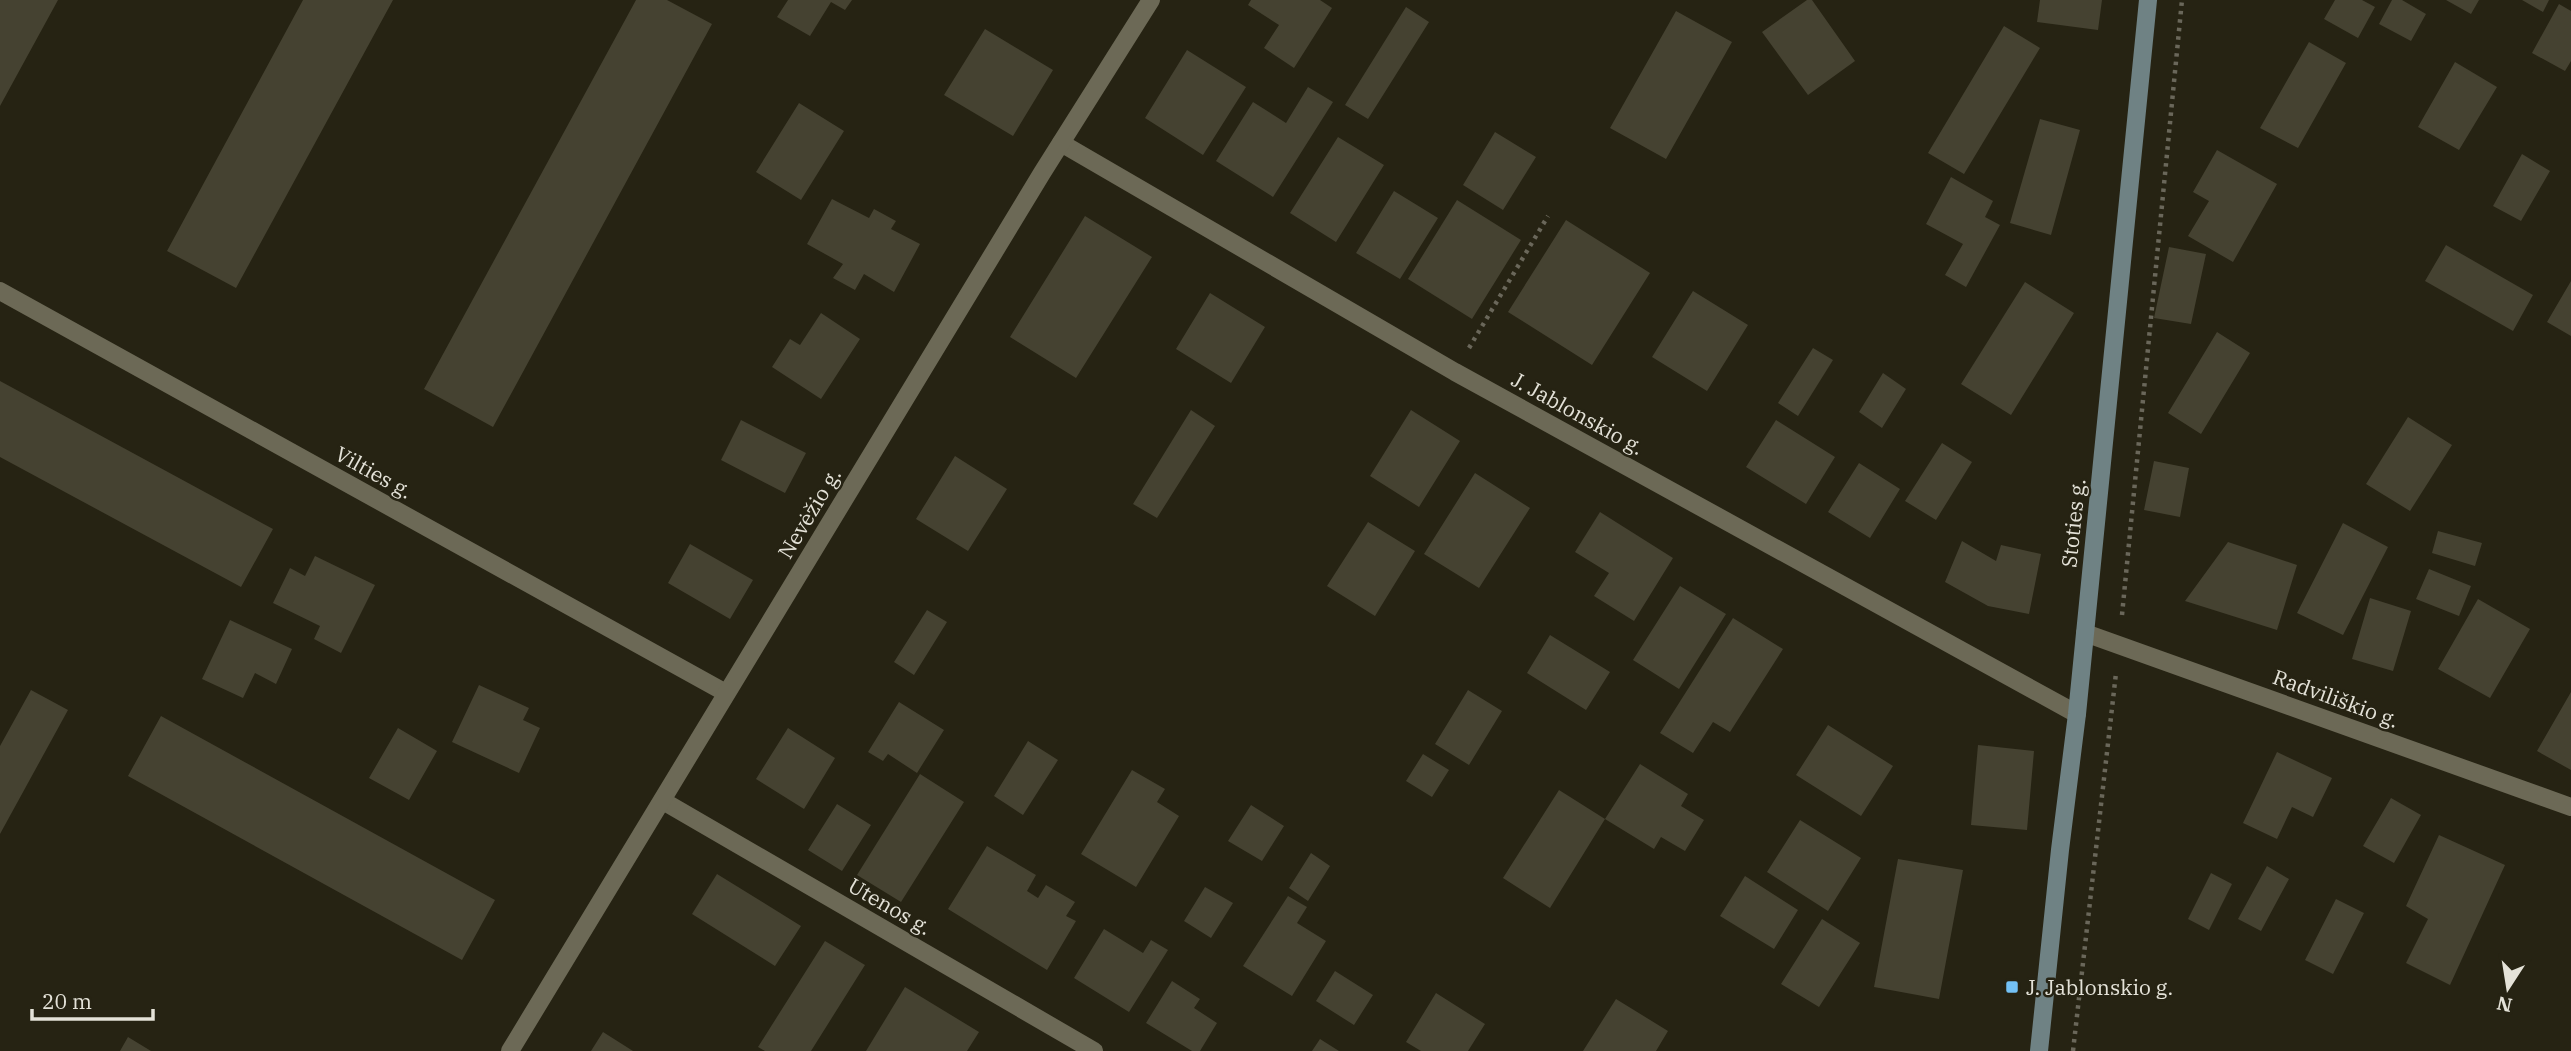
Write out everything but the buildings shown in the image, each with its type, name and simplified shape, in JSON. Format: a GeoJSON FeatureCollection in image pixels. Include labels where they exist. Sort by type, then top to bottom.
{"type":"FeatureCollection","features":[{"type":"Feature","properties":{"kind":"main road","name":"Stoties g."},"geometry":{"type":"LineString","coordinates":[[2039,1051],[2077,714],[2148,0]]}},
{"type":"Feature","properties":{"kind":"street","name":"Nevėžio g."},"geometry":{"type":"LineString","coordinates":[[510,1051],[1061,142],[1151,0]]}},
{"type":"Feature","properties":{"kind":"street","name":"J. Jablonskio g."},"geometry":{"type":"LineString","coordinates":[[1061,142],[1455,372],[2077,714]]}},
{"type":"Feature","properties":{"kind":"street","name":"Vilties g."},"geometry":{"type":"LineString","coordinates":[[0,291],[726,693]]}},
{"type":"Feature","properties":{"kind":"street","name":"Radviliškio g."},"geometry":{"type":"LineString","coordinates":[[2085,633],[2571,807]]}},
{"type":"Feature","properties":{"kind":"street","name":"Utenos g."},"geometry":{"type":"LineString","coordinates":[[663,801],[1094,1051]]}},
{"type":"Feature","properties":{"kind":"path"},"geometry":{"type":"LineString","coordinates":[[2073,1051],[2119,644],[2182,0]]}},
{"type":"Feature","properties":{"kind":"path"},"geometry":{"type":"LineString","coordinates":[[1455,372],[1548,216]]}},
{"type":"Feature","properties":{"kind":"place","name":"J. Jablonskio g."},"geometry":{"type":"Point","coordinates":[2012,987]}}]}
